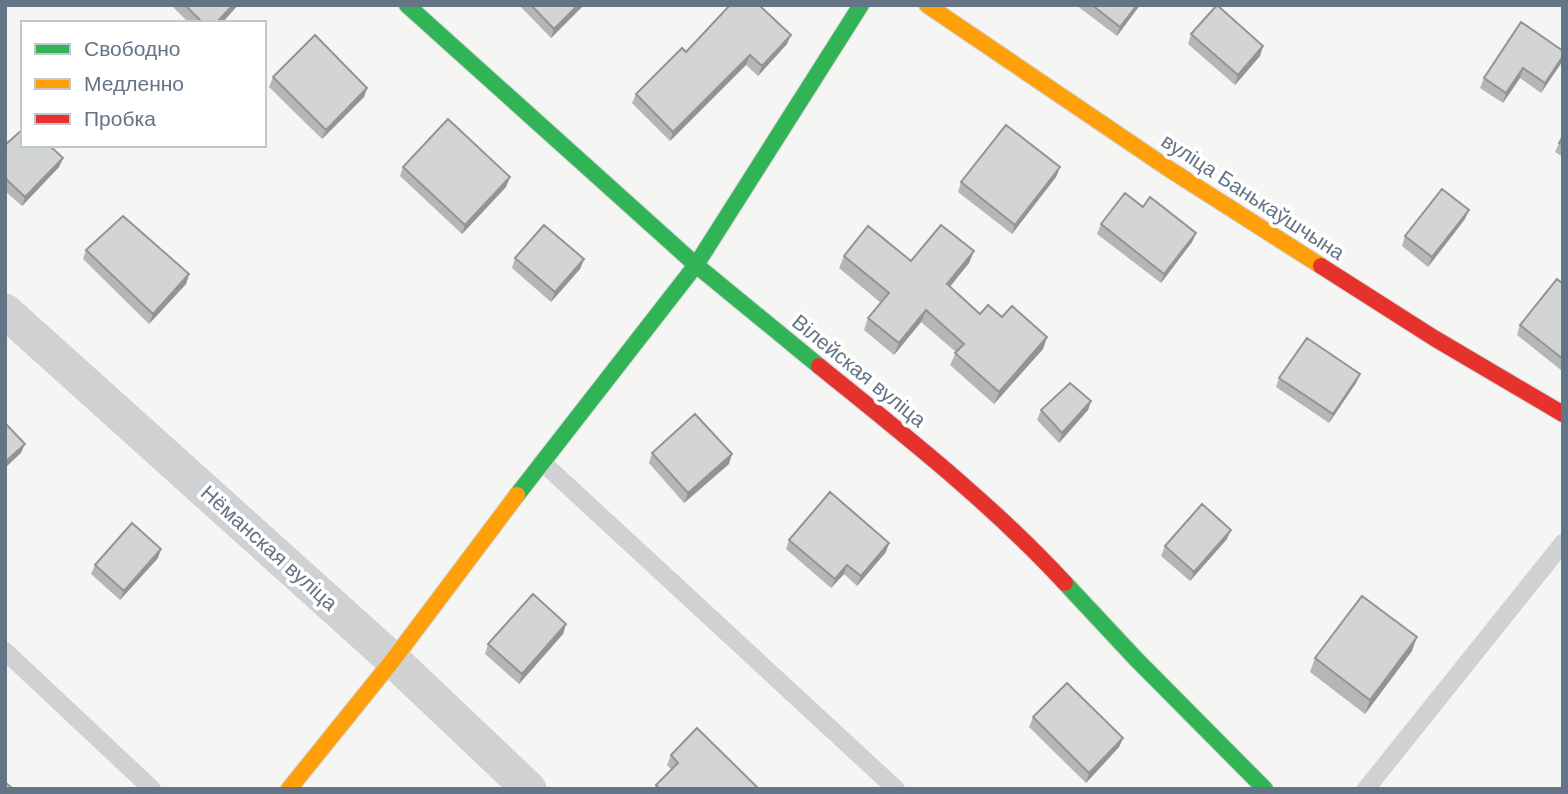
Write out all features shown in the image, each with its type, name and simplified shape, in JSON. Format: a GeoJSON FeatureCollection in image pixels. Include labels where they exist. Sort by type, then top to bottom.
{"type":"FeatureCollection","features":[{"type":"Feature","properties":{"kind":"street","name":"Вілейская вуліца"},"geometry":{"type":"LineString","coordinates":[[407,5],[696,265],[960,481],[1005,522],[1265,789]]}},
{"type":"Feature","properties":{"kind":"street"},"geometry":{"type":"LineString","coordinates":[[289,789],[393,660],[542,462],[696,265],[861,5]]}},
{"type":"Feature","properties":{"kind":"street","name":"вуліца Банькаўшчына"},"geometry":{"type":"LineString","coordinates":[[928,5],[1169,169],[1434,338],[1563,414]]}},
{"type":"Feature","properties":{"kind":"street","name":"Нёманская вуліца"},"geometry":{"type":"LineString","coordinates":[[5,311],[393,660],[529,789]]}},
{"type":"Feature","properties":{"kind":"lane"},"geometry":{"type":"LineString","coordinates":[[542,462],[896,789]]}},
{"type":"Feature","properties":{"kind":"lane"},"geometry":{"type":"LineString","coordinates":[[1366,789],[1563,543]]}},
{"type":"Feature","properties":{"kind":"lane"},"geometry":{"type":"LineString","coordinates":[[5,651],[152,789]]}},
{"type":"Feature","properties":{"kind":"building"},"geometry":{"type":"Polygon","coordinates":[[[185,5],[233,5],[218,21],[201,21],[185,5]]]}},
{"type":"Feature","properties":{"kind":"building"},"geometry":{"type":"Polygon","coordinates":[[[531,5],[578,5],[554,29],[531,5]]]}},
{"type":"Feature","properties":{"kind":"building"},"geometry":{"type":"Polygon","coordinates":[[[730,5],[759,5],[791,35],[762,66],[750,55],[673,132],[636,94],[682,48],[686,52],[730,5]]]}},
{"type":"Feature","properties":{"kind":"building"},"geometry":{"type":"Polygon","coordinates":[[[1092,5],[1137,5],[1120,27],[1092,5]]]}},
{"type":"Feature","properties":{"kind":"building"},"geometry":{"type":"Polygon","coordinates":[[[1217,5],[1263,46],[1238,75],[1191,34],[1217,5]]]}},
{"type":"Feature","properties":{"kind":"building"},"geometry":{"type":"Polygon","coordinates":[[[1521,22],[1563,51],[1563,56],[1545,83],[1523,68],[1506,93],[1484,78],[1521,22]]]}},
{"type":"Feature","properties":{"kind":"building"},"geometry":{"type":"Polygon","coordinates":[[[315,35],[367,88],[326,130],[273,77],[315,35]]]}},
{"type":"Feature","properties":{"kind":"building"},"geometry":{"type":"Polygon","coordinates":[[[448,119],[510,177],[465,225],[403,167],[448,119]]]}},
{"type":"Feature","properties":{"kind":"building"},"geometry":{"type":"Polygon","coordinates":[[[1006,125],[1060,167],[1015,225],[961,182],[1006,125]]]}},
{"type":"Feature","properties":{"kind":"building"},"geometry":{"type":"Polygon","coordinates":[[[21,131],[21,147],[51,147],[63,158],[25,197],[5,178],[5,145],[21,131]]]}},
{"type":"Feature","properties":{"kind":"building"},"geometry":{"type":"Polygon","coordinates":[[[1442,189],[1469,210],[1432,257],[1405,236],[1442,189]]]}},
{"type":"Feature","properties":{"kind":"building"},"geometry":{"type":"Polygon","coordinates":[[[1125,193],[1143,207],[1150,197],[1196,233],[1164,274],[1101,224],[1125,193]]]}},
{"type":"Feature","properties":{"kind":"building"},"geometry":{"type":"Polygon","coordinates":[[[123,216],[189,274],[153,314],[86,250],[123,216]]]}},
{"type":"Feature","properties":{"kind":"building"},"geometry":{"type":"Polygon","coordinates":[[[544,225],[584,259],[555,292],[515,258],[544,225]]]}},
{"type":"Feature","properties":{"kind":"building"},"geometry":{"type":"Polygon","coordinates":[[[941,225],[974,251],[947,284],[980,314],[988,305],[1002,317],[1012,306],[1047,337],[999,392],[955,353],[964,344],[926,310],[899,343],[868,318],[889,293],[844,256],[868,226],[911,261],[941,225]]]}},
{"type":"Feature","properties":{"kind":"building"},"geometry":{"type":"Polygon","coordinates":[[[1557,279],[1563,284],[1563,359],[1520,325],[1557,279]]]}},
{"type":"Feature","properties":{"kind":"building"},"geometry":{"type":"Polygon","coordinates":[[[1307,338],[1360,374],[1333,414],[1279,378],[1307,338]]]}},
{"type":"Feature","properties":{"kind":"building"},"geometry":{"type":"Polygon","coordinates":[[[1070,383],[1091,401],[1062,433],[1041,410],[1070,383]]]}},
{"type":"Feature","properties":{"kind":"building"},"geometry":{"type":"Polygon","coordinates":[[[695,414],[732,454],[688,493],[652,453],[695,414]]]}},
{"type":"Feature","properties":{"kind":"building"},"geometry":{"type":"Polygon","coordinates":[[[5,423],[25,444],[5,462],[5,423]]]}},
{"type":"Feature","properties":{"kind":"building"},"geometry":{"type":"Polygon","coordinates":[[[830,492],[889,543],[861,576],[847,565],[835,579],[789,540],[830,492]]]}},
{"type":"Feature","properties":{"kind":"building"},"geometry":{"type":"Polygon","coordinates":[[[1202,504],[1231,530],[1194,572],[1165,546],[1202,504]]]}},
{"type":"Feature","properties":{"kind":"building"},"geometry":{"type":"Polygon","coordinates":[[[132,523],[161,549],[124,591],[95,565],[132,523]]]}},
{"type":"Feature","properties":{"kind":"building"},"geometry":{"type":"Polygon","coordinates":[[[533,594],[566,624],[522,674],[488,644],[533,594]]]}},
{"type":"Feature","properties":{"kind":"building"},"geometry":{"type":"Polygon","coordinates":[[[1362,596],[1417,637],[1370,700],[1315,658],[1362,596]]]}},
{"type":"Feature","properties":{"kind":"building"},"geometry":{"type":"Polygon","coordinates":[[[1067,683],[1123,738],[1089,773],[1033,717],[1067,683]]]}},
{"type":"Feature","properties":{"kind":"building"},"geometry":{"type":"Polygon","coordinates":[[[697,728],[759,789],[660,789],[656,785],[678,763],[671,755],[697,728]]]}},
{"type":"Feature","properties":{"kind":"traffic: fast"},"geometry":{"type":"LineString","coordinates":[[407,5],[696,265],[819,366]]}},
{"type":"Feature","properties":{"kind":"traffic: fast"},"geometry":{"type":"LineString","coordinates":[[517,495],[696,265],[861,5]]}},
{"type":"Feature","properties":{"kind":"traffic: fast"},"geometry":{"type":"LineString","coordinates":[[1065,583],[1265,789]]}},
{"type":"Feature","properties":{"kind":"traffic: slow"},"geometry":{"type":"LineString","coordinates":[[927,5],[1169,169],[1321,266]]}},
{"type":"Feature","properties":{"kind":"traffic: slow"},"geometry":{"type":"LineString","coordinates":[[289,789],[393,660],[517,495]]}},
{"type":"Feature","properties":{"kind":"traffic: jam"},"geometry":{"type":"LineString","coordinates":[[1321,266],[1434,338],[1563,414]]}},
{"type":"Feature","properties":{"kind":"traffic: jam"},"geometry":{"type":"LineString","coordinates":[[819,366],[977,497],[1065,583]]}}]}
